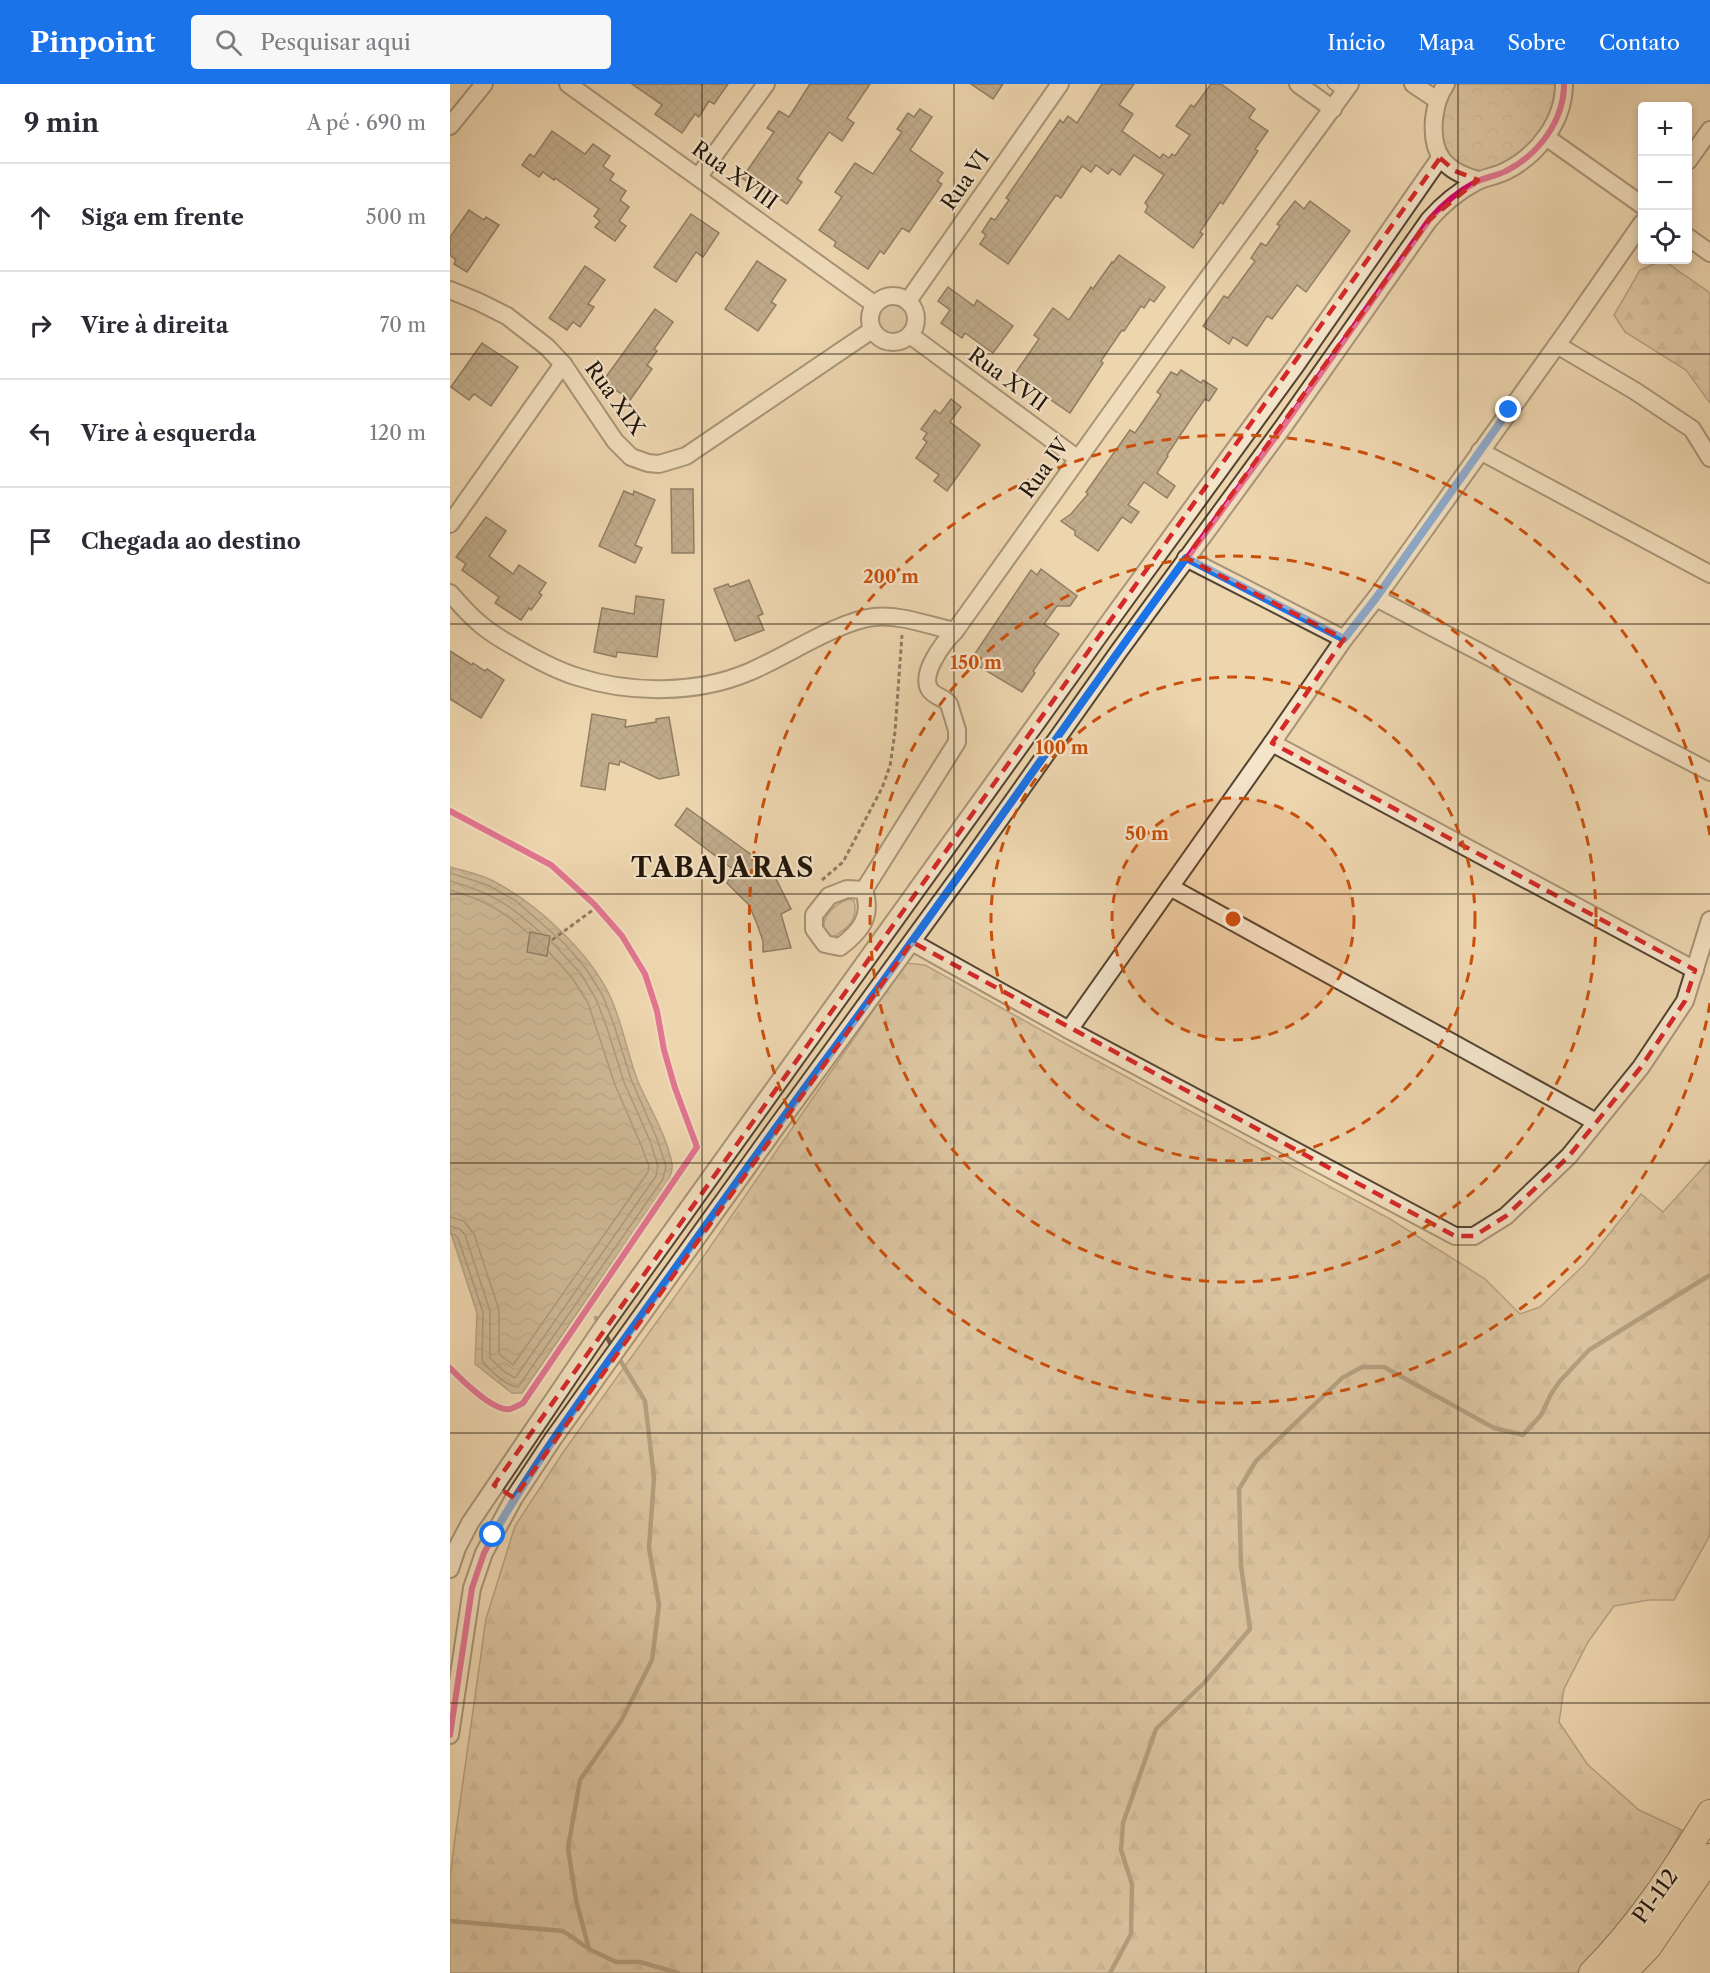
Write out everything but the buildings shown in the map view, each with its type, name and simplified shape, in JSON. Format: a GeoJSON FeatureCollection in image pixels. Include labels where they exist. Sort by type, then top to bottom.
{"type":"FeatureCollection","features":[{"type":"Feature","properties":{"kind":"main road","name":"PI-112"},"geometry":{"type":"LineString","coordinates":[[1592,1973],[1639,1920],[1710,1813]]}},
{"type":"Feature","properties":{"kind":"main road","name":"PI-112"},"geometry":{"type":"LineString","coordinates":[[1623,1973],[1647,1947],[1710,1857]]}},
{"type":"Feature","properties":{"kind":"street"},"geometry":{"type":"LineString","coordinates":[[450,126],[484,84]]}},
{"type":"Feature","properties":{"kind":"street","name":"Rua XVIII"},"geometry":{"type":"LineString","coordinates":[[568,84],[874,304]]}},
{"type":"Feature","properties":{"kind":"street"},"geometry":{"type":"LineString","coordinates":[[699,176],[766,84]]}},
{"type":"Feature","properties":{"kind":"street","name":"Rua VI"},"geometry":{"type":"LineString","coordinates":[[908,301],[1060,84]]}},
{"type":"Feature","properties":{"kind":"street"},"geometry":{"type":"LineString","coordinates":[[1298,84],[1333,109]]}},
{"type":"Feature","properties":{"kind":"street"},"geometry":{"type":"LineString","coordinates":[[1413,84],[1437,100]]}},
{"type":"Feature","properties":{"kind":"street"},"geometry":{"type":"LineString","coordinates":[[1446,84],[1437,100],[1432,137],[1440,158],[1455,171],[1478,180]]}},
{"type":"Feature","properties":{"kind":"street"},"geometry":{"type":"LineString","coordinates":[[450,1735],[472,1588],[484,1553],[514,1498],[552,1439],[912,942],[1430,219],[1478,180],[1505,172],[1532,154],[1556,121],[1561,107],[1564,84]]}},
{"type":"Feature","properties":{"kind":"street","name":"Rua IV"},"geometry":{"type":"LineString","coordinates":[[864,890],[957,742],[957,730],[948,700],[932,692],[928,686],[936,654],[955,631],[1333,109],[1342,87]]}},
{"type":"Feature","properties":{"kind":"street"},"geometry":{"type":"LineString","coordinates":[[1692,156],[1710,130]]}},
{"type":"Feature","properties":{"kind":"street"},"geometry":{"type":"LineString","coordinates":[[1546,137],[1638,202]]}},
{"type":"Feature","properties":{"kind":"street"},"geometry":{"type":"LineString","coordinates":[[450,1569],[457,1548],[494,1485],[600,1331],[1296,365],[1440,158]]}},
{"type":"Feature","properties":{"kind":"street"},"geometry":{"type":"LineString","coordinates":[[1069,1030],[1344,639],[1376,598],[1638,229]]}},
{"type":"Feature","properties":{"kind":"street"},"geometry":{"type":"LineString","coordinates":[[1692,240],[1710,253]]}},
{"type":"Feature","properties":{"kind":"street","name":"Rua XIX"},"geometry":{"type":"LineString","coordinates":[[450,290],[507,316],[547,347],[563,364],[615,441],[626,453],[639,460],[659,464],[686,456],[872,330]]}},
{"type":"Feature","properties":{"kind":"street"},"geometry":{"type":"LineString","coordinates":[[894,296],[908,301],[916,314],[915,329],[905,340],[890,343],[883,341],[872,330],[869,317],[874,304],[880,299],[894,296]]}},
{"type":"Feature","properties":{"kind":"street","name":"Rua XVII"},"geometry":{"type":"LineString","coordinates":[[910,335],[1078,459]]}},
{"type":"Feature","properties":{"kind":"street"},"geometry":{"type":"LineString","coordinates":[[1557,345],[1635,391],[1692,429],[1710,458]]}},
{"type":"Feature","properties":{"kind":"street"},"geometry":{"type":"LineString","coordinates":[[450,525],[563,364]]}},
{"type":"Feature","properties":{"kind":"street"},"geometry":{"type":"LineString","coordinates":[[1480,451],[1710,574]]}},
{"type":"Feature","properties":{"kind":"street"},"geometry":{"type":"LineString","coordinates":[[1186,558],[1344,639]]}},
{"type":"Feature","properties":{"kind":"street"},"geometry":{"type":"LineString","coordinates":[[450,593],[480,624],[542,663],[578,677],[639,688],[689,687],[746,674],[848,624],[875,617],[903,620],[955,631]]}},
{"type":"Feature","properties":{"kind":"street"},"geometry":{"type":"LineString","coordinates":[[1376,598],[1710,772]]}},
{"type":"Feature","properties":{"kind":"street"},"geometry":{"type":"LineString","coordinates":[[1272,743],[1695,970]]}},
{"type":"Feature","properties":{"kind":"street"},"geometry":{"type":"LineString","coordinates":[[1170,887],[1596,1122]]}},
{"type":"Feature","properties":{"kind":"street"},"geometry":{"type":"LineString","coordinates":[[902,912],[923,926]]}},
{"type":"Feature","properties":{"kind":"street"},"geometry":{"type":"LineString","coordinates":[[912,942],[1069,1030],[1455,1236],[1474,1236],[1506,1216],[1569,1156],[1641,1068],[1685,1001],[1710,921]]}},
{"type":"Feature","properties":{"kind":"street"},"geometry":{"type":"LineString","coordinates":[[860,971],[881,985]]}},
{"type":"Feature","properties":{"kind":"street"},"geometry":{"type":"LineString","coordinates":[[494,1485],[514,1498]]}},
{"type":"Feature","properties":{"kind":"path"},"geometry":{"type":"LineString","coordinates":[[818,886],[843,862],[882,788],[890,766],[895,732],[903,620]]}},
{"type":"Feature","properties":{"kind":"path"},"geometry":{"type":"LineString","coordinates":[[552,940],[595,905],[603,914]]}},
{"type":"Feature","properties":{"kind":"highlighted area"},"geometry":{"type":"Polygon","coordinates":[[[1440,158],[1455,171],[1478,180],[1429,220],[1186,558],[1344,639],[1272,743],[1695,970],[1685,1001],[1641,1067],[1569,1156],[1506,1216],[1474,1236],[1455,1236],[912,942],[514,1498],[494,1485],[1440,158]]]}},
{"type":"Feature","properties":{"kind":"green space"},"geometry":{"type":"Polygon","coordinates":[[[1456,84],[1555,84],[1554,100],[1542,129],[1521,152],[1493,168],[1478,172],[1463,166],[1452,158],[1445,148],[1442,136],[1441,123],[1444,110],[1456,84]]]}},
{"type":"Feature","properties":{"kind":"green space"},"geometry":{"type":"Polygon","coordinates":[[[1654,264],[1669,264],[1710,293],[1710,403],[1686,370],[1625,332],[1614,315],[1640,270],[1654,264]]]}},
{"type":"Feature","properties":{"kind":"green space"},"geometry":{"type":"Polygon","coordinates":[[[893,299],[907,305],[913,319],[907,333],[893,339],[879,333],[873,319],[879,305],[893,299]]]}},
{"type":"Feature","properties":{"kind":"green space"},"geometry":{"type":"Polygon","coordinates":[[[849,899],[854,901],[855,907],[851,923],[833,937],[824,927],[824,921],[837,905],[849,899]]]}},
{"type":"Feature","properties":{"kind":"green space"},"geometry":{"type":"Polygon","coordinates":[[[906,963],[925,965],[1075,1049],[1390,1219],[1485,1279],[1520,1314],[1540,1307],[1585,1264],[1641,1194],[1663,1212],[1710,1160],[1710,1535],[1674,1600],[1649,1600],[1614,1606],[1588,1642],[1564,1689],[1559,1722],[1588,1765],[1639,1810],[1682,1830],[1627,1918],[1577,1973],[450,1973],[450,1878],[486,1619],[515,1526],[564,1451],[699,1263],[906,963]]]}},
{"type":"Feature","properties":{"kind":"water"},"geometry":{"type":"Polygon","coordinates":[[[450,867],[488,879],[509,890],[559,929],[588,961],[614,1005],[639,1084],[663,1134],[672,1164],[668,1182],[522,1393],[512,1393],[475,1364],[477,1313],[450,1230],[450,867]]]}},
{"type":"Feature","properties":{"kind":"waterway"},"geometry":{"type":"LineString","coordinates":[[1110,1973],[1131,1934],[1132,1884],[1121,1850],[1123,1823],[1156,1729],[1204,1683],[1250,1629],[1241,1566],[1239,1489],[1256,1461],[1342,1378],[1362,1367],[1384,1367],[1494,1428],[1523,1435],[1541,1415],[1560,1381],[1589,1350],[1710,1275]]}},
{"type":"Feature","properties":{"kind":"waterway"},"geometry":{"type":"LineString","coordinates":[[607,1337],[610,1343]]}},
{"type":"Feature","properties":{"kind":"waterway"},"geometry":{"type":"LineString","coordinates":[[589,1949],[576,1900],[568,1848],[580,1780],[621,1721],[652,1660],[659,1605],[649,1548],[654,1478],[645,1401],[620,1360]]}},
{"type":"Feature","properties":{"kind":"waterway"},"geometry":{"type":"LineString","coordinates":[[450,1921],[563,1931],[589,1949],[616,1962],[640,1962],[678,1973]]}},
{"type":"Feature","properties":{"kind":"cycle path"},"geometry":{"type":"LineString","coordinates":[[450,1735],[472,1588],[484,1553],[514,1498],[553,1439],[969,863],[1119,651],[1283,427],[1429,220],[1463,190],[1480,180],[1506,171],[1529,156],[1554,124],[1563,98],[1564,84]]}},
{"type":"Feature","properties":{"kind":"cycle path"},"geometry":{"type":"LineString","coordinates":[[450,811],[551,865],[594,904],[622,936],[645,974],[657,1011],[664,1050],[675,1088],[697,1147],[523,1403],[510,1409],[503,1409],[478,1394],[450,1368]]}},
{"type":"Feature","properties":{"kind":"district","name":"TABAJARAS"},"geometry":{"type":"Point","coordinates":[723,867]}},
{"type":"Feature","properties":{"kind":"route"},"geometry":{"type":"LineString","coordinates":[[493,1535],[552,1439],[969,863],[1186,558],[1344,639],[1376,598],[1509,410]]}}]}
